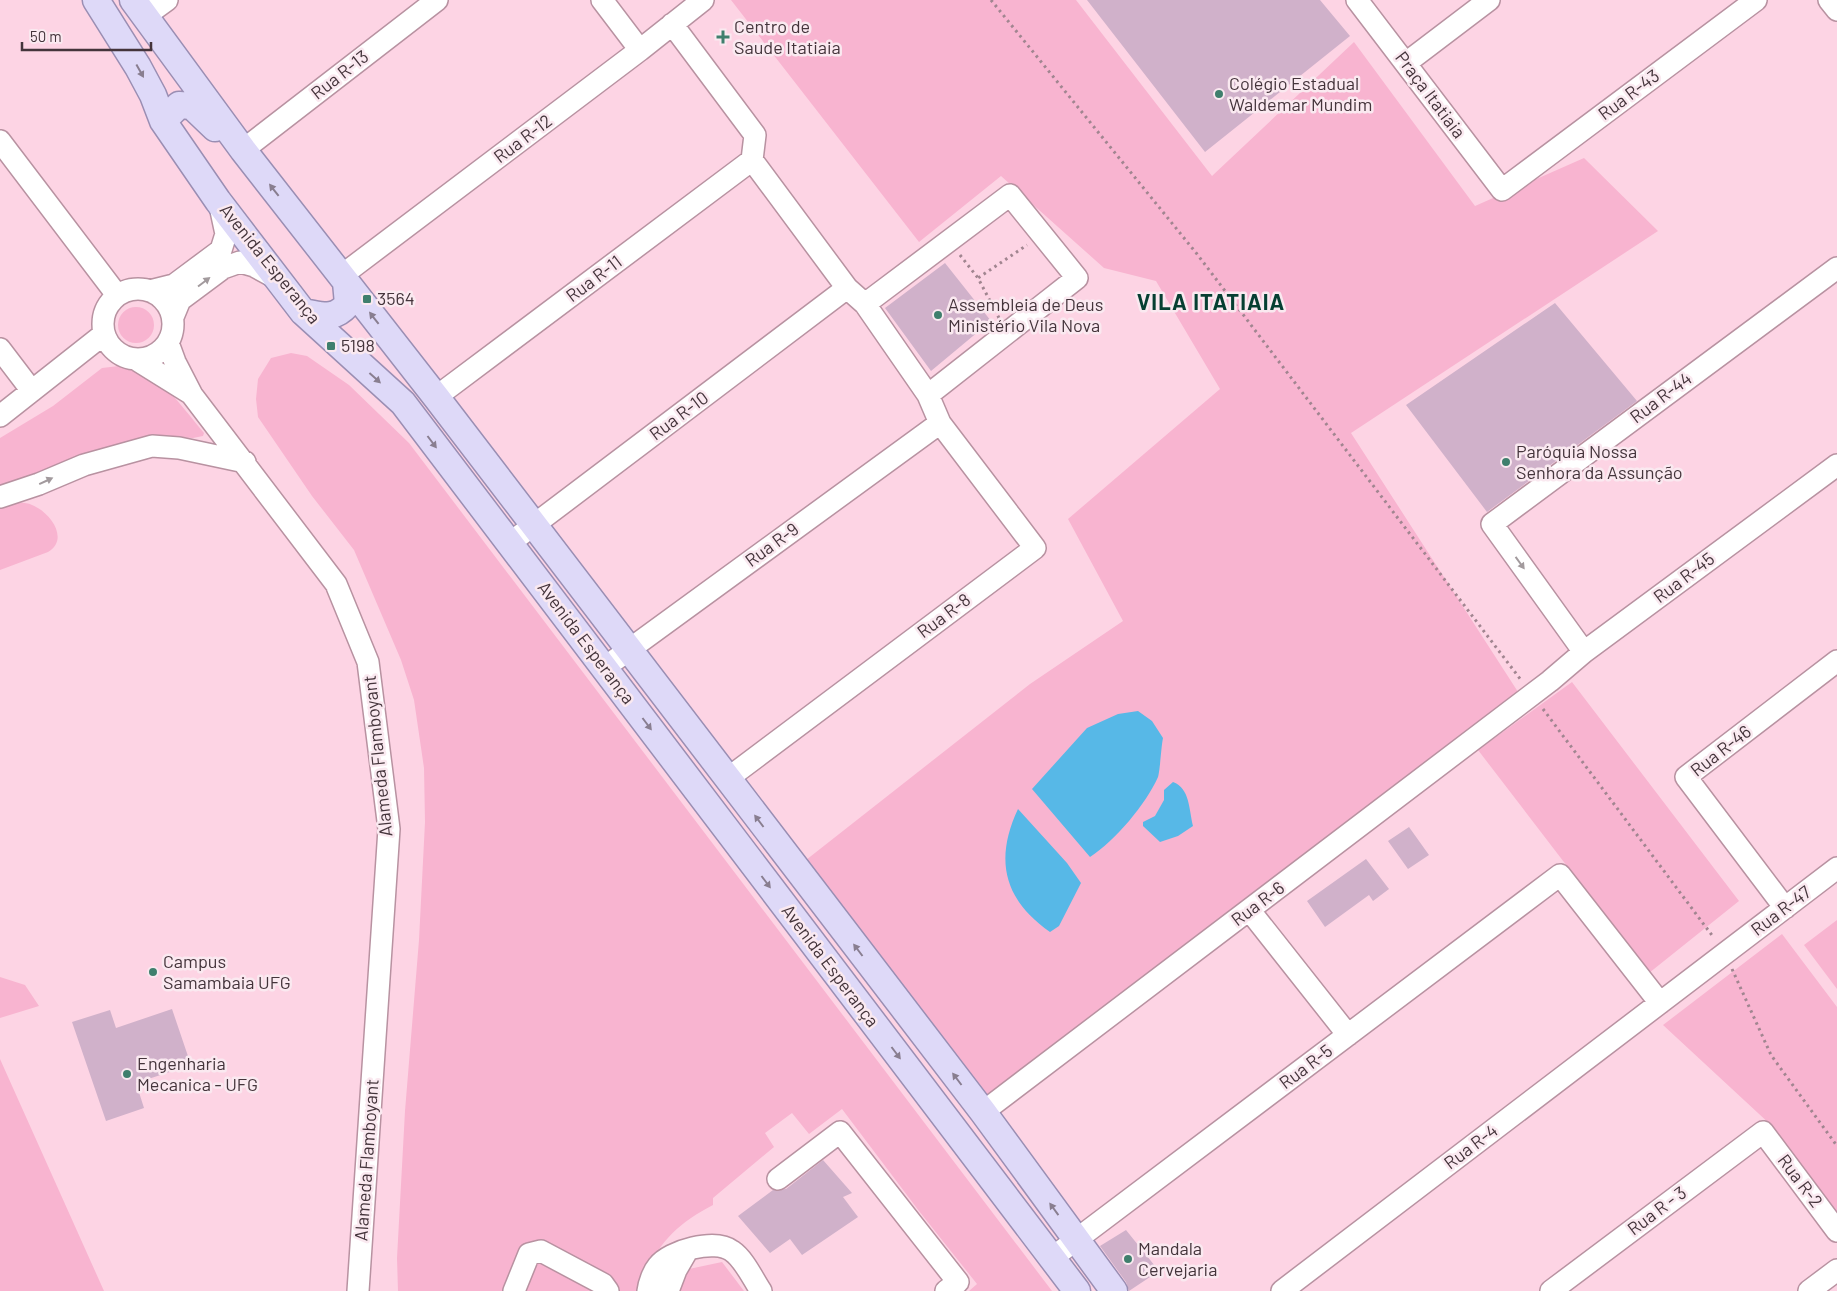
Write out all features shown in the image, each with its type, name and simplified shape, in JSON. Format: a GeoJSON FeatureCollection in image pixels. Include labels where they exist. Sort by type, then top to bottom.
{"type":"FeatureCollection","features":[{"type":"Feature","properties":{"kind":"main road","name":"Avenida Esperança"},"geometry":{"type":"LineString","coordinates":[[96,0],[138,67],[153,95],[162,122],[218,200],[303,312],[403,403],[1077,1291]]}},
{"type":"Feature","properties":{"kind":"main road","name":"Avenida Esperança"},"geometry":{"type":"LineString","coordinates":[[139,8],[243,150],[436,397],[983,1112],[1114,1291]]}},
{"type":"Feature","properties":{"kind":"main road"},"geometry":{"type":"LineString","coordinates":[[162,122],[179,105],[192,106],[222,134],[243,150]]}},
{"type":"Feature","properties":{"kind":"main road"},"geometry":{"type":"LineString","coordinates":[[303,312],[328,316],[340,313],[348,304],[343,279]]}},
{"type":"Feature","properties":{"kind":"street"},"geometry":{"type":"LineString","coordinates":[[139,8],[167,0]]}},
{"type":"Feature","properties":{"kind":"street","name":"Rua R-13"},"geometry":{"type":"LineString","coordinates":[[243,150],[437,0]]}},
{"type":"Feature","properties":{"kind":"street"},"geometry":{"type":"LineString","coordinates":[[602,0],[640,50]]}},
{"type":"Feature","properties":{"kind":"street","name":"Rua R-12"},"geometry":{"type":"LineString","coordinates":[[343,279],[702,0]]}},
{"type":"Feature","properties":{"kind":"street","name":"Praça Itatiaia"},"geometry":{"type":"LineString","coordinates":[[1357,0],[1502,190]]}},
{"type":"Feature","properties":{"kind":"street"},"geometry":{"type":"LineString","coordinates":[[1406,63],[1489,0]]}},
{"type":"Feature","properties":{"kind":"street","name":"Rua R-43"},"geometry":{"type":"LineString","coordinates":[[1502,190],[1756,0]]}},
{"type":"Feature","properties":{"kind":"street"},"geometry":{"type":"LineString","coordinates":[[1829,0],[1837,10]]}},
{"type":"Feature","properties":{"kind":"street"},"geometry":{"type":"LineString","coordinates":[[672,24],[755,135],[752,160],[847,288],[865,304],[928,395],[940,423]]}},
{"type":"Feature","properties":{"kind":"street"},"geometry":{"type":"LineString","coordinates":[[0,141],[118,295]]}},
{"type":"Feature","properties":{"kind":"street","name":"Rua R-11"},"geometry":{"type":"LineString","coordinates":[[436,397],[752,160]]}},
{"type":"Feature","properties":{"kind":"street"},"geometry":{"type":"LineString","coordinates":[[865,304],[1010,194],[1076,278],[928,395]]}},
{"type":"Feature","properties":{"kind":"street"},"geometry":{"type":"LineString","coordinates":[[150,291],[165,301],[173,317],[174,328],[168,343],[158,354],[148,358],[137,360],[118,354],[111,348],[104,334],[102,321],[105,311],[118,295],[134,289],[150,291],[174,285],[221,250],[226,234],[218,200]]}},
{"type":"Feature","properties":{"kind":"street"},"geometry":{"type":"LineString","coordinates":[[173,317],[180,300],[223,268],[240,262],[254,266],[281,281]]}},
{"type":"Feature","properties":{"kind":"street","name":"Rua R-44"},"geometry":{"type":"LineString","coordinates":[[1584,652],[1492,524],[1837,268]]}},
{"type":"Feature","properties":{"kind":"street","name":"Rua R-10"},"geometry":{"type":"LineString","coordinates":[[510,543],[535,526],[847,288]]}},
{"type":"Feature","properties":{"kind":"street"},"geometry":{"type":"LineString","coordinates":[[0,416],[104,334]]}},
{"type":"Feature","properties":{"kind":"street","name":"Alameda Flamboyant"},"geometry":{"type":"LineString","coordinates":[[168,343],[175,362],[192,395],[222,431],[336,584],[368,662],[389,829],[358,1291]]}},
{"type":"Feature","properties":{"kind":"street"},"geometry":{"type":"LineString","coordinates":[[0,350],[32,391]]}},
{"type":"Feature","properties":{"kind":"street","name":"Alameda Flamboyant"},"geometry":{"type":"LineString","coordinates":[[137,360],[192,395]]}},
{"type":"Feature","properties":{"kind":"street","name":"Rua R-9"},"geometry":{"type":"LineString","coordinates":[[604,668],[940,423]]}},
{"type":"Feature","properties":{"kind":"street","name":"Rua R-8"},"geometry":{"type":"LineString","coordinates":[[727,778],[1035,548],[940,423]]}},
{"type":"Feature","properties":{"kind":"street"},"geometry":{"type":"LineString","coordinates":[[179,448],[212,444],[218,440],[222,431]]}},
{"type":"Feature","properties":{"kind":"street"},"geometry":{"type":"LineString","coordinates":[[0,497],[39,484],[84,465],[138,448],[152,446],[179,448],[245,462]]}},
{"type":"Feature","properties":{"kind":"street","name":"Rua R-45"},"geometry":{"type":"LineString","coordinates":[[1532,695],[1584,652],[1837,464]]}},
{"type":"Feature","properties":{"kind":"street","name":"Rua R-46"},"geometry":{"type":"LineString","coordinates":[[1785,908],[1686,777],[1837,661]]}},
{"type":"Feature","properties":{"kind":"street","name":"Rua R-6"},"geometry":{"type":"LineString","coordinates":[[983,1112],[1532,695]]}},
{"type":"Feature","properties":{"kind":"street","name":"Rua R-47"},"geometry":{"type":"LineString","coordinates":[[1726,953],[1837,868]]}},
{"type":"Feature","properties":{"kind":"street","name":"Rua R-5"},"geometry":{"type":"LineString","coordinates":[[1052,1258],[1560,875],[1660,1003]]}},
{"type":"Feature","properties":{"kind":"street"},"geometry":{"type":"LineString","coordinates":[[1250,910],[1348,1036]]}},
{"type":"Feature","properties":{"kind":"street","name":"Rua R-4"},"geometry":{"type":"LineString","coordinates":[[1282,1291],[1726,953]]}},
{"type":"Feature","properties":{"kind":"street"},"geometry":{"type":"LineString","coordinates":[[778,1179],[840,1132],[956,1288]]}},
{"type":"Feature","properties":{"kind":"street","name":"Rua R-2"},"geometry":{"type":"LineString","coordinates":[[1763,1132],[1837,1231]]}},
{"type":"Feature","properties":{"kind":"street","name":"Rua R - 3"},"geometry":{"type":"LineString","coordinates":[[1551,1291],[1763,1132]]}},
{"type":"Feature","properties":{"kind":"street"},"geometry":{"type":"LineString","coordinates":[[648,1291],[657,1267],[665,1258],[700,1245],[725,1247],[733,1251],[761,1291]]}},
{"type":"Feature","properties":{"kind":"street"},"geometry":{"type":"LineString","coordinates":[[514,1291],[529,1254],[541,1251],[603,1284],[608,1291]]}},
{"type":"Feature","properties":{"kind":"street"},"geometry":{"type":"LineString","coordinates":[[668,1291],[686,1251]]}},
{"type":"Feature","properties":{"kind":"street"},"geometry":{"type":"LineString","coordinates":[[1809,1291],[1837,1270]]}},
{"type":"Feature","properties":{"kind":"path"},"geometry":{"type":"LineString","coordinates":[[991,0],[1197,254],[1726,953],[1771,1056],[1837,1146]]}},
{"type":"Feature","properties":{"kind":"path"},"geometry":{"type":"LineString","coordinates":[[978,278],[1042,235]]}},
{"type":"Feature","properties":{"kind":"path"},"geometry":{"type":"LineString","coordinates":[[949,240],[978,278],[1007,333]]}},
{"type":"Feature","properties":{"kind":"shaded area"},"geometry":{"type":"Polygon","coordinates":[[[731,0],[1076,0],[1212,176],[1354,42],[1475,206],[1584,158],[1658,231],[1351,433],[1520,695],[987,1096],[806,860],[1030,684],[1123,621],[1068,519],[1220,389],[1156,281],[1104,268],[1001,176],[919,242],[731,0]]]}},
{"type":"Feature","properties":{"kind":"shaded area"},"geometry":{"type":"Polygon","coordinates":[[[136,307],[149,312],[154,325],[149,338],[136,343],[123,338],[118,325],[123,312],[136,307]]]}},
{"type":"Feature","properties":{"kind":"shaded area"},"geometry":{"type":"Polygon","coordinates":[[[291,353],[307,356],[349,385],[409,443],[1052,1291],[969,1291],[977,1284],[842,1109],[809,1134],[792,1113],[765,1133],[774,1147],[713,1198],[713,1205],[687,1221],[666,1240],[651,1263],[640,1291],[398,1291],[397,1258],[405,1111],[419,940],[425,822],[424,768],[414,700],[401,660],[354,550],[312,496],[258,417],[256,399],[258,379],[271,358],[291,353]]]}},
{"type":"Feature","properties":{"kind":"shaded area"},"geometry":{"type":"Polygon","coordinates":[[[119,366],[147,375],[158,382],[177,400],[204,433],[203,436],[193,438],[146,436],[0,487],[0,438],[53,406],[102,368],[119,366]]]}},
{"type":"Feature","properties":{"kind":"shaded area"},"geometry":{"type":"Polygon","coordinates":[[[12,503],[30,504],[39,508],[55,526],[57,540],[54,547],[48,552],[0,570],[0,507],[12,503]]]}},
{"type":"Feature","properties":{"kind":"shaded area"},"geometry":{"type":"Polygon","coordinates":[[[1572,682],[1739,901],[1649,973],[1478,750],[1572,682]]]}},
{"type":"Feature","properties":{"kind":"shaded area"},"geometry":{"type":"Polygon","coordinates":[[[1837,920],[1837,989],[1804,945],[1837,920]]]}},
{"type":"Feature","properties":{"kind":"shaded area"},"geometry":{"type":"Polygon","coordinates":[[[1782,934],[1837,1007],[1837,1216],[1772,1126],[1663,1025],[1782,934]]]}},
{"type":"Feature","properties":{"kind":"shaded area"},"geometry":{"type":"Polygon","coordinates":[[[0,977],[25,985],[39,1006],[0,1018],[0,977]]]}},
{"type":"Feature","properties":{"kind":"shaded area"},"geometry":{"type":"Polygon","coordinates":[[[0,1059],[104,1291],[0,1291],[0,1059]]]}},
{"type":"Feature","properties":{"kind":"shaded area"},"geometry":{"type":"Polygon","coordinates":[[[722,1262],[744,1291],[678,1291],[689,1269],[722,1262]]]}},
{"type":"Feature","properties":{"kind":"water"},"geometry":{"type":"Polygon","coordinates":[[[1138,711],[1152,721],[1163,738],[1158,777],[1146,799],[1129,821],[1109,842],[1090,857],[1032,789],[1087,728],[1118,714],[1138,711]]]}},
{"type":"Feature","properties":{"kind":"water"},"geometry":{"type":"Polygon","coordinates":[[[1173,782],[1179,785],[1186,794],[1193,826],[1178,836],[1160,842],[1143,826],[1143,822],[1155,816],[1164,800],[1164,790],[1173,782]]]}},
{"type":"Feature","properties":{"kind":"water"},"geometry":{"type":"Polygon","coordinates":[[[1018,809],[1067,863],[1081,883],[1059,926],[1050,932],[1034,920],[1022,906],[1013,892],[1008,878],[1005,862],[1006,845],[1018,809]]]}},
{"type":"Feature","properties":{"kind":"building","name":"Colégio Estadual Waldemar Mundim"},"geometry":{"type":"Polygon","coordinates":[[[1087,0],[1320,0],[1350,36],[1205,152],[1087,0]]]}},
{"type":"Feature","properties":{"kind":"building","name":"Assembleia de Deus Ministério Vila Nova"},"geometry":{"type":"Polygon","coordinates":[[[945,263],[991,321],[931,371],[885,308],[945,263]]]}},
{"type":"Feature","properties":{"kind":"building","name":"Paróquia Nossa Senhora da Assunção"},"geometry":{"type":"Polygon","coordinates":[[[1555,303],[1637,401],[1487,512],[1406,405],[1555,303]]]}},
{"type":"Feature","properties":{"kind":"building"},"geometry":{"type":"Polygon","coordinates":[[[1409,827],[1429,855],[1408,869],[1388,841],[1409,827]]]}},
{"type":"Feature","properties":{"kind":"building"},"geometry":{"type":"Polygon","coordinates":[[[1366,859],[1389,889],[1373,901],[1369,895],[1325,927],[1307,901],[1366,859]]]}},
{"type":"Feature","properties":{"kind":"building","name":"Engenharia Mecanica - UFG"},"geometry":{"type":"Polygon","coordinates":[[[172,1009],[191,1065],[136,1083],[144,1108],[106,1121],[72,1022],[110,1010],[116,1028],[172,1009]]]}},
{"type":"Feature","properties":{"kind":"building"},"geometry":{"type":"Polygon","coordinates":[[[823,1160],[852,1193],[843,1197],[858,1217],[802,1255],[790,1239],[770,1253],[738,1216],[773,1190],[786,1189],[823,1160]]]}},
{"type":"Feature","properties":{"kind":"building","name":"Mandala Cervejaria"},"geometry":{"type":"Polygon","coordinates":[[[1126,1230],[1159,1271],[1129,1291],[1126,1282],[1100,1246],[1126,1230]]]}},
{"type":"Feature","properties":{"kind":"place","name":"Centro de Saude Itatiaia"},"geometry":{"type":"Point","coordinates":[723,37]}},
{"type":"Feature","properties":{"kind":"place","name":"Colégio Estadual Waldemar Mundim"},"geometry":{"type":"Point","coordinates":[1219,94]}},
{"type":"Feature","properties":{"kind":"place","name":"3564"},"geometry":{"type":"Point","coordinates":[367,299]}},
{"type":"Feature","properties":{"kind":"place","name":"Assembleia de Deus Ministério Vila Nova"},"geometry":{"type":"Point","coordinates":[938,315]}},
{"type":"Feature","properties":{"kind":"place","name":"5198"},"geometry":{"type":"Point","coordinates":[331,346]}},
{"type":"Feature","properties":{"kind":"place","name":"Paróquia Nossa Senhora da Assunção"},"geometry":{"type":"Point","coordinates":[1506,462]}},
{"type":"Feature","properties":{"kind":"place","name":"Campus Samambaia UFG"},"geometry":{"type":"Point","coordinates":[153,972]}},
{"type":"Feature","properties":{"kind":"place","name":"Engenharia Mecanica - UFG"},"geometry":{"type":"Point","coordinates":[127,1074]}},
{"type":"Feature","properties":{"kind":"place","name":"Mandala Cervejaria"},"geometry":{"type":"Point","coordinates":[1128,1259]}},
{"type":"Feature","properties":{"kind":"district","name":"VILA ITATIAIA"},"geometry":{"type":"Point","coordinates":[1211,302]}}]}
